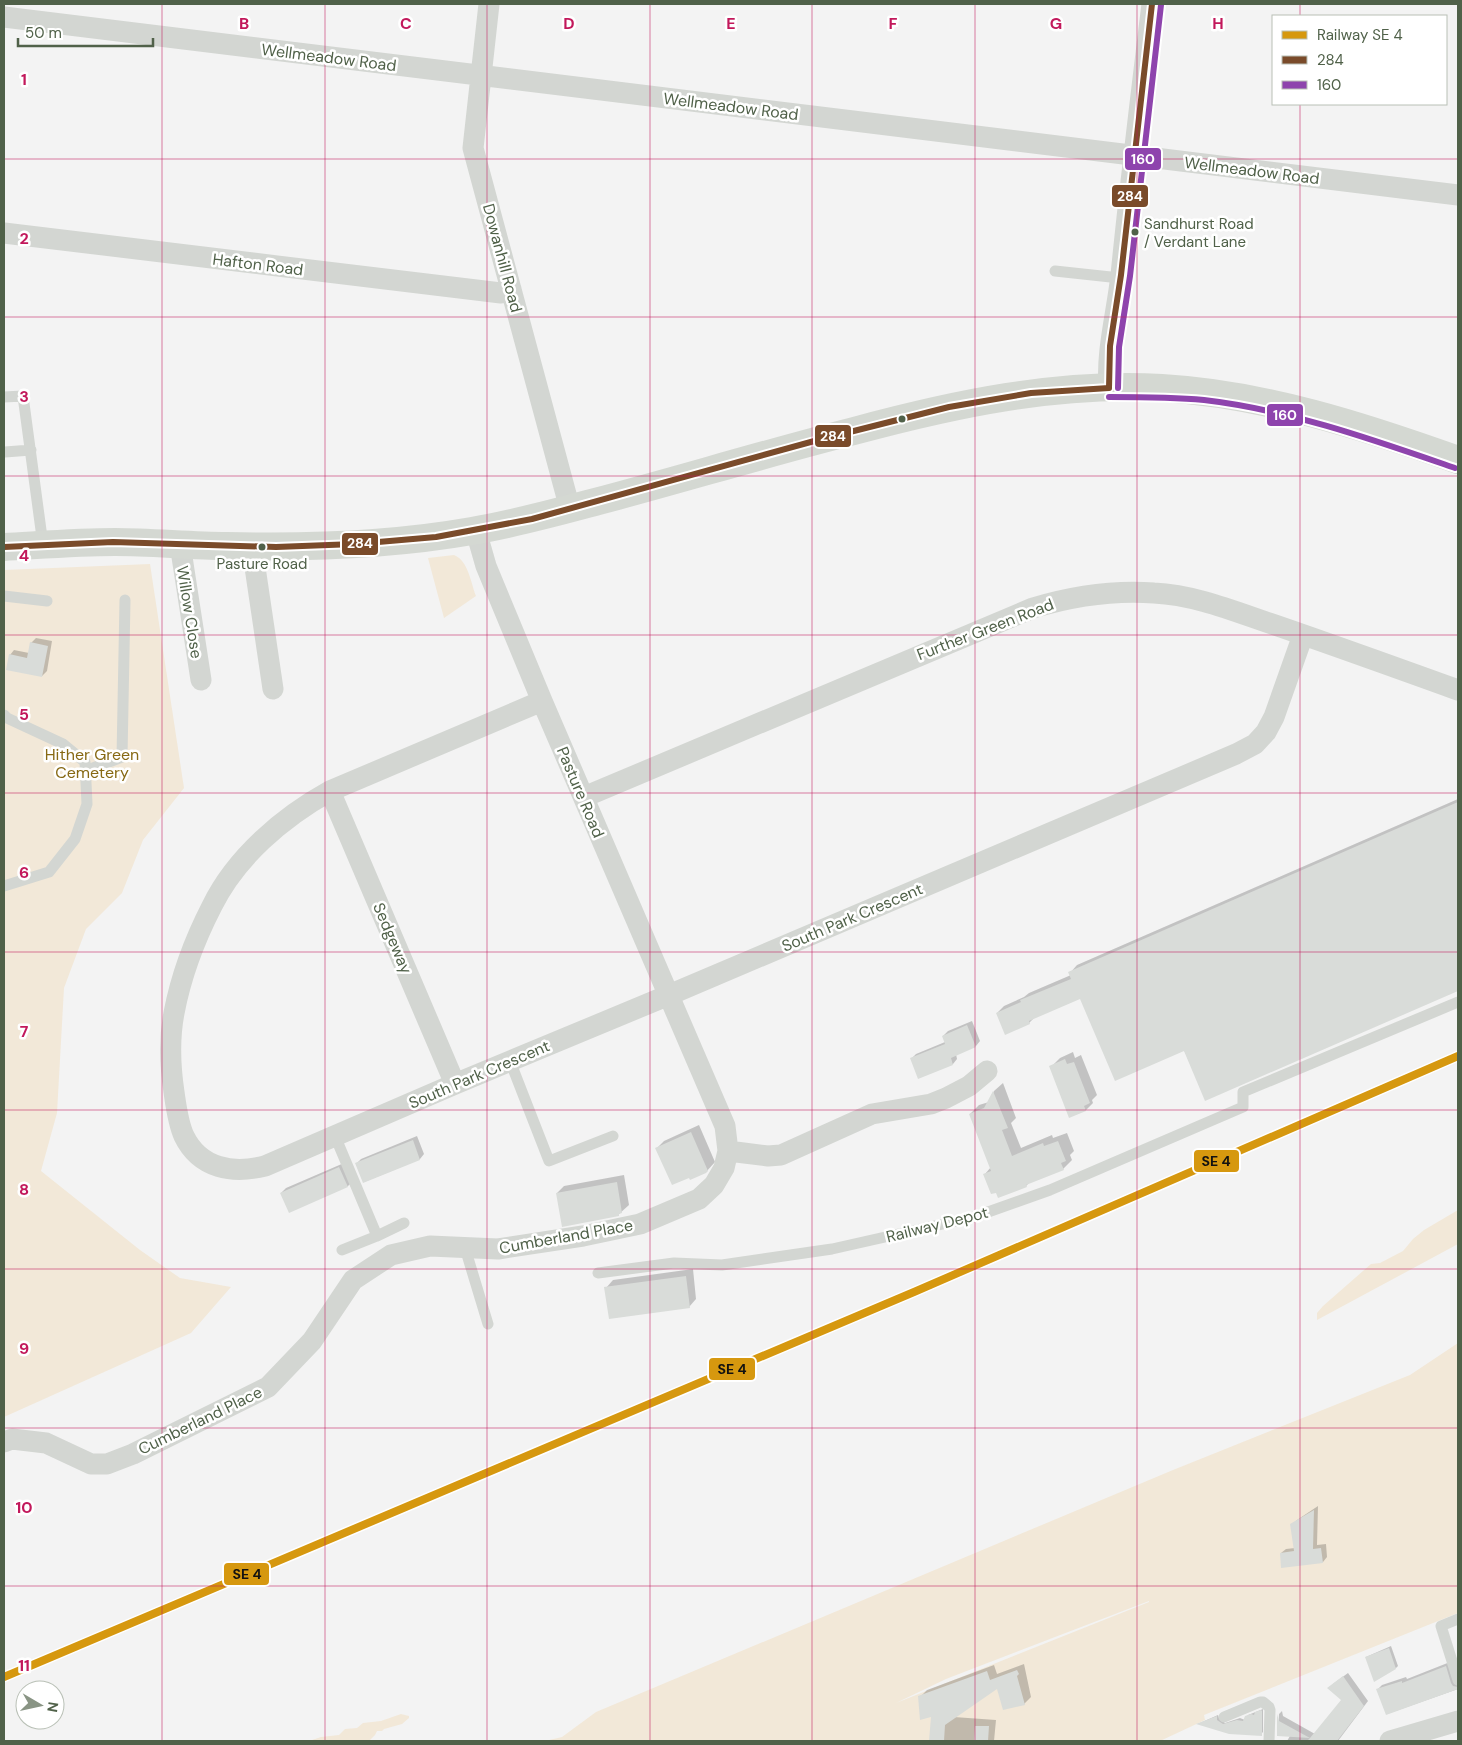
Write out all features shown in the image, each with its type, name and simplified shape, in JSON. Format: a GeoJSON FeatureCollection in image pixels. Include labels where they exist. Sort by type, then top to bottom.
{"type":"FeatureCollection","features":[{"type":"Feature","properties":{"kind":"street","name":"Dowanhill Road"},"geometry":{"type":"LineString","coordinates":[[489,4],[473,148],[570,509]]}},
{"type":"Feature","properties":{"kind":"street"},"geometry":{"type":"LineString","coordinates":[[1109,388],[1108,372],[1152,4]]}},
{"type":"Feature","properties":{"kind":"street","name":"Wellmeadow Road"},"geometry":{"type":"LineString","coordinates":[[4,17],[1458,195]]}},
{"type":"Feature","properties":{"kind":"street","name":"Hafton Road"},"geometry":{"type":"LineString","coordinates":[[4,233],[500,293],[511,290]]}},
{"type":"Feature","properties":{"kind":"street"},"geometry":{"type":"LineString","coordinates":[[4,548],[113,542],[252,547],[316,546],[436,537],[532,519],[818,440],[949,407],[1031,393],[1109,388],[1159,388],[1207,392],[1245,398],[1352,426],[1458,460]]}},
{"type":"Feature","properties":{"kind":"street","name":"Pasture Road"},"geometry":{"type":"LineString","coordinates":[[476,531],[486,566],[542,701],[669,995]]}},
{"type":"Feature","properties":{"kind":"street","name":"Willow Close"},"geometry":{"type":"LineString","coordinates":[[180,544],[201,680]]}},
{"type":"Feature","properties":{"kind":"street"},"geometry":{"type":"LineString","coordinates":[[252,547],[273,689]]}},
{"type":"Feature","properties":{"kind":"street","name":"Further Green Road"},"geometry":{"type":"LineString","coordinates":[[584,797],[996,622],[1033,608],[1065,599],[1125,592],[1155,593],[1210,603],[1458,690]]}},
{"type":"Feature","properties":{"kind":"street","name":"South Park Crescent"},"geometry":{"type":"LineString","coordinates":[[542,701],[330,791],[300,809],[249,854],[236,869],[212,905],[192,953],[179,991],[171,1034],[170,1056],[180,1125],[191,1148],[201,1157],[212,1164],[238,1171],[265,1166],[1236,754],[1255,744],[1266,732],[1274,717],[1304,635]]}},
{"type":"Feature","properties":{"kind":"street","name":"Sedgeway"},"geometry":{"type":"LineString","coordinates":[[330,791],[455,1084]]}},
{"type":"Feature","properties":{"kind":"street","name":"Cumberland Place"},"geometry":{"type":"LineString","coordinates":[[4,1442],[12,1439],[46,1444],[91,1464],[106,1464],[133,1454],[268,1387],[312,1341],[353,1280],[391,1255],[430,1246],[498,1249],[583,1236],[640,1224],[699,1198],[714,1185],[724,1168],[728,1152],[724,1126],[669,995]]}},
{"type":"Feature","properties":{"kind":"street"},"geometry":{"type":"LineString","coordinates":[[728,1152],[768,1156],[781,1154],[872,1114],[916,1107],[939,1101],[969,1086],[987,1071]]}},
{"type":"Feature","properties":{"kind":"street"},"geometry":{"type":"LineString","coordinates":[[1390,1741],[1458,1721]]}},
{"type":"Feature","properties":{"kind":"lane"},"geometry":{"type":"LineString","coordinates":[[1055,271],[1120,278]]}},
{"type":"Feature","properties":{"kind":"lane"},"geometry":{"type":"LineString","coordinates":[[4,397],[23,396],[43,545]]}},
{"type":"Feature","properties":{"kind":"lane"},"geometry":{"type":"LineString","coordinates":[[5,452],[31,450]]}},
{"type":"Feature","properties":{"kind":"lane"},"geometry":{"type":"LineString","coordinates":[[4,596],[47,601]]}},
{"type":"Feature","properties":{"kind":"lane"},"geometry":{"type":"LineString","coordinates":[[85,771],[122,757],[125,600]]}},
{"type":"Feature","properties":{"kind":"lane"},"geometry":{"type":"LineString","coordinates":[[4,886],[49,872],[75,839],[87,804],[84,762],[62,744],[5,718]]}},
{"type":"Feature","properties":{"kind":"lane","name":"Railway Depot"},"geometry":{"type":"LineString","coordinates":[[598,1273],[674,1263],[722,1265],[832,1249],[974,1217],[1050,1190],[1243,1107],[1243,1092],[1458,1002]]}},
{"type":"Feature","properties":{"kind":"lane"},"geometry":{"type":"LineString","coordinates":[[510,1061],[549,1161],[614,1136]]}},
{"type":"Feature","properties":{"kind":"lane"},"geometry":{"type":"LineString","coordinates":[[334,1136],[377,1236]]}},
{"type":"Feature","properties":{"kind":"lane"},"geometry":{"type":"LineString","coordinates":[[342,1250],[404,1223]]}},
{"type":"Feature","properties":{"kind":"lane"},"geometry":{"type":"LineString","coordinates":[[465,1248],[488,1324]]}},
{"type":"Feature","properties":{"kind":"lane"},"geometry":{"type":"LineString","coordinates":[[1458,1619],[1441,1626],[1458,1680]]}},
{"type":"Feature","properties":{"kind":"lane"},"geometry":{"type":"LineString","coordinates":[[1224,1717],[1263,1702],[1270,1710],[1269,1741]]}},
{"type":"Feature","properties":{"kind":"green space"},"geometry":{"type":"Polygon","coordinates":[[[454,555],[466,567],[476,596],[444,618],[428,558],[454,555]]]}},
{"type":"Feature","properties":{"kind":"green space","name":"Hither Green Cemetery"},"geometry":{"type":"Polygon","coordinates":[[[150,564],[184,788],[143,840],[122,893],[86,929],[64,988],[57,1113],[41,1171],[140,1250],[180,1278],[231,1287],[191,1333],[4,1417],[4,570],[150,564]]]}},
{"type":"Feature","properties":{"kind":"green space"},"geometry":{"type":"Polygon","coordinates":[[[1458,1210],[1458,1244],[1317,1320],[1317,1313],[1323,1306],[1371,1264],[1380,1263],[1403,1251],[1424,1230],[1458,1210]]]}},
{"type":"Feature","properties":{"kind":"green space"},"geometry":{"type":"Polygon","coordinates":[[[1458,1343],[1458,1613],[1204,1715],[1205,1720],[1160,1741],[545,1741],[562,1737],[596,1712],[1173,1470],[1410,1375],[1458,1343]],[[1149,1602],[946,1679],[896,1703],[1149,1602]]]}},
{"type":"Feature","properties":{"kind":"green space"},"geometry":{"type":"Polygon","coordinates":[[[401,1714],[409,1716],[409,1718],[402,1724],[377,1731],[370,1740],[309,1741],[321,1737],[339,1735],[345,1729],[357,1728],[363,1723],[381,1721],[401,1714]]]}},
{"type":"Feature","properties":{"kind":"building"},"geometry":{"type":"Polygon","coordinates":[[[30,642],[48,646],[42,677],[6,670],[9,654],[27,658],[30,642]]]}},
{"type":"Feature","properties":{"kind":"building"},"geometry":{"type":"Polygon","coordinates":[[[1458,802],[1458,991],[1205,1101],[1184,1051],[1115,1081],[1080,999],[1029,1021],[1030,1024],[1005,1035],[996,1013],[1021,1002],[1020,1000],[1071,979],[1068,972],[1458,802]]]}},
{"type":"Feature","properties":{"kind":"building"},"geometry":{"type":"Polygon","coordinates":[[[967,1025],[976,1047],[951,1058],[953,1065],[918,1079],[910,1058],[945,1044],[942,1036],[967,1025]]]}},
{"type":"Feature","properties":{"kind":"building"},"geometry":{"type":"Polygon","coordinates":[[[1065,1059],[1067,1064],[1074,1062],[1090,1103],[1084,1106],[1086,1111],[1069,1118],[1049,1066],[1065,1059]]]}},
{"type":"Feature","properties":{"kind":"building"},"geometry":{"type":"Polygon","coordinates":[[[993,1091],[1008,1128],[1002,1130],[1012,1156],[1043,1143],[1044,1146],[1058,1141],[1066,1161],[1061,1163],[1064,1170],[998,1198],[996,1193],[991,1194],[983,1174],[991,1171],[969,1114],[984,1108],[993,1091]]]}},
{"type":"Feature","properties":{"kind":"building"},"geometry":{"type":"Polygon","coordinates":[[[691,1132],[708,1171],[690,1180],[689,1178],[672,1185],[655,1148],[691,1132]]]}},
{"type":"Feature","properties":{"kind":"building"},"geometry":{"type":"Polygon","coordinates":[[[413,1140],[420,1160],[363,1183],[355,1163],[413,1140]]]}},
{"type":"Feature","properties":{"kind":"building"},"geometry":{"type":"Polygon","coordinates":[[[339,1167],[348,1187],[289,1213],[280,1193],[339,1167]]]}},
{"type":"Feature","properties":{"kind":"building"},"geometry":{"type":"Polygon","coordinates":[[[617,1182],[622,1213],[619,1216],[562,1227],[556,1193],[617,1182]]]}},
{"type":"Feature","properties":{"kind":"building"},"geometry":{"type":"Polygon","coordinates":[[[686,1276],[690,1308],[609,1319],[604,1287],[686,1276]]]}},
{"type":"Feature","properties":{"kind":"building"},"geometry":{"type":"Polygon","coordinates":[[[1314,1510],[1313,1549],[1321,1548],[1323,1563],[1281,1568],[1280,1553],[1294,1551],[1290,1524],[1314,1510]]]}},
{"type":"Feature","properties":{"kind":"building"},"geometry":{"type":"Polygon","coordinates":[[[1389,1648],[1396,1669],[1374,1682],[1365,1657],[1389,1648]]]}},
{"type":"Feature","properties":{"kind":"building"},"geometry":{"type":"Polygon","coordinates":[[[1446,1666],[1451,1683],[1453,1686],[1458,1687],[1458,1689],[1386,1715],[1376,1689],[1402,1681],[1402,1683],[1446,1666]]]}},
{"type":"Feature","properties":{"kind":"building"},"geometry":{"type":"Polygon","coordinates":[[[1017,1670],[1025,1705],[1003,1710],[997,1689],[945,1725],[944,1741],[929,1741],[931,1717],[920,1720],[918,1696],[987,1671],[990,1680],[1017,1670]]]}},
{"type":"Feature","properties":{"kind":"building"},"geometry":{"type":"Polygon","coordinates":[[[1343,1676],[1364,1706],[1337,1741],[1307,1741],[1341,1700],[1327,1688],[1343,1676]]]}},
{"type":"Feature","properties":{"kind":"building"},"geometry":{"type":"Polygon","coordinates":[[[1261,1710],[1262,1736],[1229,1734],[1196,1724],[1217,1716],[1217,1720],[1223,1724],[1237,1720],[1243,1721],[1245,1716],[1254,1715],[1255,1712],[1261,1710]]]}},
{"type":"Feature","properties":{"kind":"building"},"geometry":{"type":"Polygon","coordinates":[[[1277,1714],[1279,1721],[1310,1738],[1277,1736],[1277,1714]]]}},
{"type":"Feature","properties":{"kind":"building"},"geometry":{"type":"Polygon","coordinates":[[[975,1726],[989,1726],[988,1741],[974,1741],[975,1726]]]}},
{"type":"Feature","properties":{"kind":"transit line","name":"284"},"geometry":{"type":"LineString","coordinates":[[1109,388],[1110,346],[1121,275],[1152,4]]}},
{"type":"Feature","properties":{"kind":"transit line","name":"160"},"geometry":{"type":"LineString","coordinates":[[1118,388],[1119,347],[1130,276],[1161,5]]}},
{"type":"Feature","properties":{"kind":"transit line","name":"284"},"geometry":{"type":"LineString","coordinates":[[4,547],[113,542],[276,547],[355,544],[436,537],[532,519],[818,440],[949,407],[1031,393],[1109,388]]}},
{"type":"Feature","properties":{"kind":"transit line","name":"160"},"geometry":{"type":"LineString","coordinates":[[1109,397],[1204,400],[1268,411],[1331,427],[1455,468]]}},
{"type":"Feature","properties":{"kind":"transit line"},"geometry":{"type":"LineString","coordinates":[[4,1677],[914,1292],[1458,1056]]}},
{"type":"Feature","properties":{"kind":"place","name":"Sandhurst Road / Verdant Lane"},"geometry":{"type":"Point","coordinates":[1135,232]}},
{"type":"Feature","properties":{"kind":"place","name":"Pasture Road"},"geometry":{"type":"Point","coordinates":[262,547]}}]}
